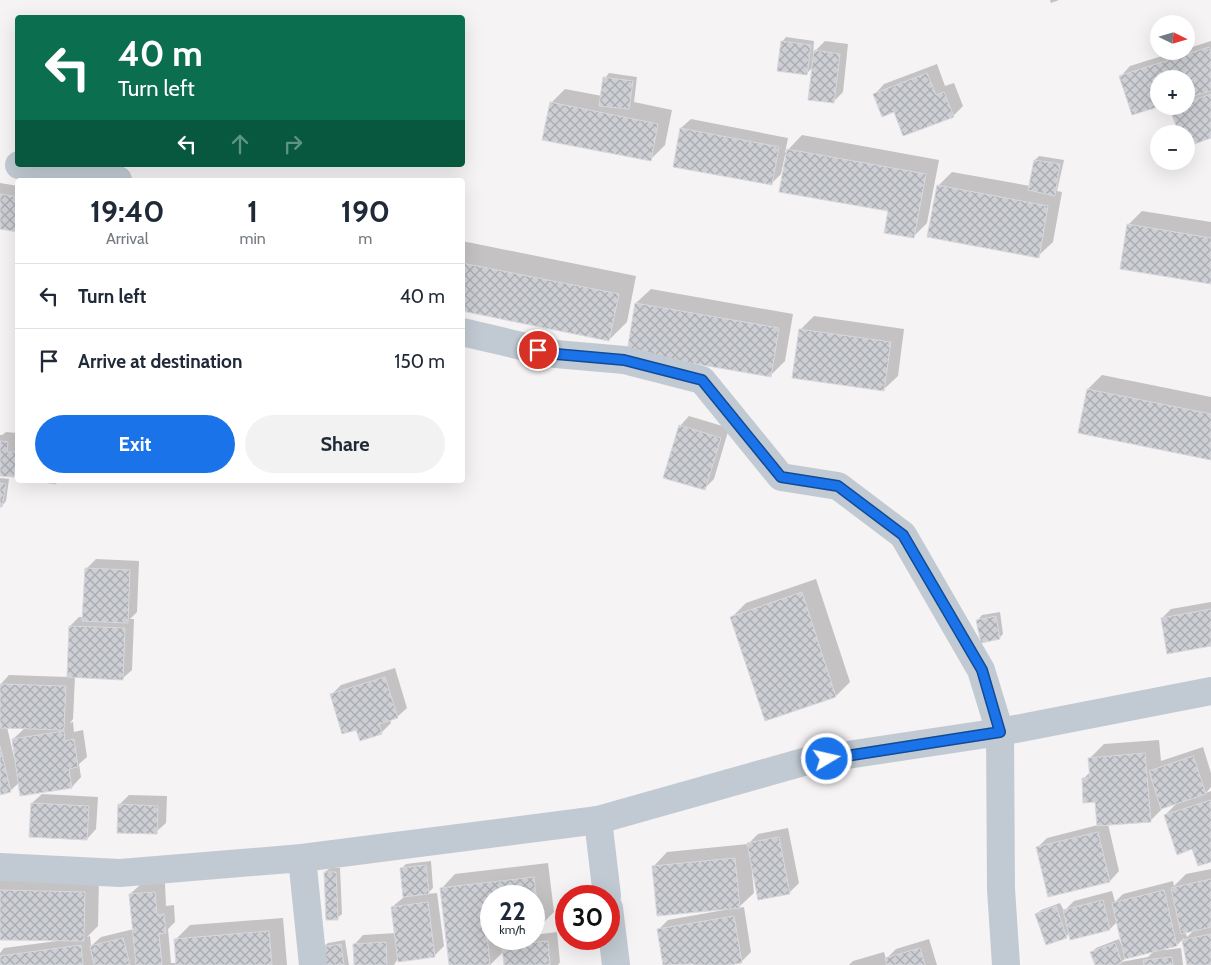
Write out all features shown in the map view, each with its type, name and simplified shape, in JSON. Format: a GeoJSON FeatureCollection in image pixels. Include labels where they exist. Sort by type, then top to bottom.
{"type":"FeatureCollection","features":[{"type":"Feature","properties":{"kind":"street"},"geometry":{"type":"LineString","coordinates":[[0,164],[15,165]]}},
{"type":"Feature","properties":{"kind":"street"},"geometry":{"type":"LineString","coordinates":[[47,167],[91,170],[113,178]]}},
{"type":"Feature","properties":{"kind":"street"},"geometry":{"type":"LineString","coordinates":[[465,333],[556,354],[624,360],[702,380],[781,477],[838,486],[903,535],[982,670],[1000,732],[1001,889],[1006,965]]}},
{"type":"Feature","properties":{"kind":"street"},"geometry":{"type":"LineString","coordinates":[[0,867],[120,872],[302,858],[598,820],[807,762],[1000,732],[1211,691]]}},
{"type":"Feature","properties":{"kind":"street"},"geometry":{"type":"LineString","coordinates":[[598,820],[606,885]]}},
{"type":"Feature","properties":{"kind":"street"},"geometry":{"type":"LineString","coordinates":[[302,858],[313,965]]}},
{"type":"Feature","properties":{"kind":"street"},"geometry":{"type":"LineString","coordinates":[[614,950],[616,965]]}},
{"type":"Feature","properties":{"kind":"building"},"geometry":{"type":"Polygon","coordinates":[[[781,41],[811,45],[807,75],[777,71],[781,41]]]}},
{"type":"Feature","properties":{"kind":"building"},"geometry":{"type":"Polygon","coordinates":[[[1209,47],[1211,54],[1211,91],[1195,95],[1195,70],[1150,70],[1150,109],[1132,115],[1119,76],[1169,60],[1195,60],[1195,52],[1209,47]]]}},
{"type":"Feature","properties":{"kind":"building"},"geometry":{"type":"Polygon","coordinates":[[[814,50],[840,54],[834,103],[808,100],[814,50]]]}},
{"type":"Feature","properties":{"kind":"building"},"geometry":{"type":"Polygon","coordinates":[[[927,73],[936,95],[944,92],[954,117],[903,136],[894,112],[882,117],[873,94],[927,73]]]}},
{"type":"Feature","properties":{"kind":"building"},"geometry":{"type":"Polygon","coordinates":[[[603,77],[633,81],[629,109],[599,106],[603,77]]]}},
{"type":"Feature","properties":{"kind":"building"},"geometry":{"type":"Polygon","coordinates":[[[1211,94],[1211,138],[1195,144],[1195,125],[1176,125],[1172,115],[1195,115],[1195,100],[1211,94]]]}},
{"type":"Feature","properties":{"kind":"building"},"geometry":{"type":"Polygon","coordinates":[[[550,102],[658,124],[651,161],[542,140],[550,102]]]}},
{"type":"Feature","properties":{"kind":"building"},"geometry":{"type":"Polygon","coordinates":[[[680,128],[779,147],[772,185],[673,167],[680,128]]]}},
{"type":"Feature","properties":{"kind":"building"},"geometry":{"type":"Polygon","coordinates":[[[787,149],[926,174],[914,238],[884,233],[888,211],[779,192],[787,149]]]}},
{"type":"Feature","properties":{"kind":"building"},"geometry":{"type":"Polygon","coordinates":[[[1034,160],[1060,164],[1055,196],[1028,190],[1034,160]]]}},
{"type":"Feature","properties":{"kind":"building"},"geometry":{"type":"Polygon","coordinates":[[[937,185],[1048,206],[1039,258],[927,237],[937,185]]]}},
{"type":"Feature","properties":{"kind":"building"},"geometry":{"type":"Polygon","coordinates":[[[0,194],[15,196],[15,232],[0,229],[0,194]]]}},
{"type":"Feature","properties":{"kind":"building"},"geometry":{"type":"Polygon","coordinates":[[[1127,224],[1211,238],[1211,284],[1120,269],[1127,224]]]}},
{"type":"Feature","properties":{"kind":"building"},"geometry":{"type":"Polygon","coordinates":[[[465,264],[619,294],[609,341],[465,312],[465,264]]]}},
{"type":"Feature","properties":{"kind":"building"},"geometry":{"type":"Polygon","coordinates":[[[635,303],[779,328],[771,377],[627,352],[635,303]]]}},
{"type":"Feature","properties":{"kind":"building"},"geometry":{"type":"Polygon","coordinates":[[[799,329],[891,342],[884,391],[792,378],[799,329]]]}},
{"type":"Feature","properties":{"kind":"building"},"geometry":{"type":"Polygon","coordinates":[[[1087,389],[1211,414],[1211,460],[1078,433],[1087,389]]]}},
{"type":"Feature","properties":{"kind":"building"},"geometry":{"type":"Polygon","coordinates":[[[679,425],[721,438],[705,490],[663,478],[679,425]]]}},
{"type":"Feature","properties":{"kind":"building"},"geometry":{"type":"Polygon","coordinates":[[[0,441],[8,442],[7,452],[15,452],[15,469],[14,477],[0,476],[0,441]]]}},
{"type":"Feature","properties":{"kind":"building"},"geometry":{"type":"Polygon","coordinates":[[[0,483],[6,484],[2,507],[0,507],[0,483]]]}},
{"type":"Feature","properties":{"kind":"building"},"geometry":{"type":"Polygon","coordinates":[[[85,568],[130,570],[128,623],[82,621],[85,568]]]}},
{"type":"Feature","properties":{"kind":"building"},"geometry":{"type":"Polygon","coordinates":[[[802,592],[836,697],[765,721],[730,617],[802,592]]]}},
{"type":"Feature","properties":{"kind":"building"},"geometry":{"type":"Polygon","coordinates":[[[1211,609],[1211,646],[1167,654],[1161,618],[1211,609]]]}},
{"type":"Feature","properties":{"kind":"building"},"geometry":{"type":"Polygon","coordinates":[[[996,616],[1000,639],[981,643],[976,620],[996,616]]]}},
{"type":"Feature","properties":{"kind":"building"},"geometry":{"type":"Polygon","coordinates":[[[69,626],[125,628],[123,680],[67,677],[69,626]]]}},
{"type":"Feature","properties":{"kind":"building"},"geometry":{"type":"Polygon","coordinates":[[[385,677],[398,718],[379,724],[382,734],[360,741],[356,730],[342,734],[330,694],[385,677]]]}},
{"type":"Feature","properties":{"kind":"building"},"geometry":{"type":"Polygon","coordinates":[[[0,684],[66,686],[64,730],[0,728],[0,684]]]}},
{"type":"Feature","properties":{"kind":"building"},"geometry":{"type":"Polygon","coordinates":[[[64,731],[65,741],[74,739],[78,767],[69,769],[72,788],[20,796],[12,739],[64,731]]]}},
{"type":"Feature","properties":{"kind":"building"},"geometry":{"type":"Polygon","coordinates":[[[0,746],[11,792],[0,795],[0,746]]]}},
{"type":"Feature","properties":{"kind":"building"},"geometry":{"type":"Polygon","coordinates":[[[1145,753],[1151,822],[1097,826],[1095,802],[1083,803],[1082,778],[1090,778],[1088,758],[1145,753]]]}},
{"type":"Feature","properties":{"kind":"building"},"geometry":{"type":"Polygon","coordinates":[[[1193,756],[1206,794],[1161,809],[1149,771],[1193,756]]]}},
{"type":"Feature","properties":{"kind":"building"},"geometry":{"type":"Polygon","coordinates":[[[1211,800],[1211,862],[1198,866],[1192,849],[1177,855],[1164,815],[1211,800]]]}},
{"type":"Feature","properties":{"kind":"building"},"geometry":{"type":"Polygon","coordinates":[[[31,803],[89,806],[87,840],[29,837],[31,803]]]}},
{"type":"Feature","properties":{"kind":"building"},"geometry":{"type":"Polygon","coordinates":[[[118,804],[158,806],[157,834],[117,833],[118,804]]]}},
{"type":"Feature","properties":{"kind":"building"},"geometry":{"type":"Polygon","coordinates":[[[1098,832],[1110,882],[1048,897],[1036,847],[1098,832]]]}},
{"type":"Feature","properties":{"kind":"building"},"geometry":{"type":"Polygon","coordinates":[[[779,837],[790,894],[758,900],[747,843],[779,837]]]}},
{"type":"Feature","properties":{"kind":"building"},"geometry":{"type":"Polygon","coordinates":[[[735,858],[740,908],[657,916],[652,866],[735,858]]]}},
{"type":"Feature","properties":{"kind":"building"},"geometry":{"type":"Polygon","coordinates":[[[426,865],[429,894],[403,897],[400,868],[426,865]]]}},
{"type":"Feature","properties":{"kind":"building"},"geometry":{"type":"Polygon","coordinates":[[[324,872],[336,872],[338,920],[326,920],[324,872]]]}},
{"type":"Feature","properties":{"kind":"building"},"geometry":{"type":"Polygon","coordinates":[[[534,877],[535,885],[480,885],[480,950],[489,950],[490,965],[449,965],[440,888],[534,877]]]}},
{"type":"Feature","properties":{"kind":"building"},"geometry":{"type":"Polygon","coordinates":[[[1211,879],[1211,927],[1181,934],[1171,888],[1211,879]]]}},
{"type":"Feature","properties":{"kind":"building"},"geometry":{"type":"Polygon","coordinates":[[[0,890],[85,892],[84,941],[0,940],[0,890]]]}},
{"type":"Feature","properties":{"kind":"building"},"geometry":{"type":"Polygon","coordinates":[[[1164,890],[1177,946],[1125,959],[1112,903],[1164,890]]]}},
{"type":"Feature","properties":{"kind":"building"},"geometry":{"type":"Polygon","coordinates":[[[155,892],[157,915],[164,914],[166,933],[159,934],[162,965],[136,965],[129,894],[155,892]]]}},
{"type":"Feature","properties":{"kind":"building"},"geometry":{"type":"Polygon","coordinates":[[[1103,900],[1110,930],[1070,940],[1063,910],[1103,900]]]}},
{"type":"Feature","properties":{"kind":"building"},"geometry":{"type":"Polygon","coordinates":[[[428,902],[435,957],[398,962],[391,907],[428,902]]]}},
{"type":"Feature","properties":{"kind":"building"},"geometry":{"type":"Polygon","coordinates":[[[1056,906],[1067,938],[1046,945],[1035,914],[1056,906]]]}},
{"type":"Feature","properties":{"kind":"building"},"geometry":{"type":"Polygon","coordinates":[[[734,916],[742,963],[729,965],[663,965],[657,929],[734,916]]]}},
{"type":"Feature","properties":{"kind":"building"},"geometry":{"type":"Polygon","coordinates":[[[269,931],[272,965],[176,965],[174,939],[269,931]]]}},
{"type":"Feature","properties":{"kind":"building"},"geometry":{"type":"Polygon","coordinates":[[[1211,934],[1211,965],[1187,965],[1182,940],[1211,934]]]}},
{"type":"Feature","properties":{"kind":"building"},"geometry":{"type":"Polygon","coordinates":[[[123,938],[130,965],[94,965],[90,946],[123,938]]]}},
{"type":"Feature","properties":{"kind":"building"},"geometry":{"type":"Polygon","coordinates":[[[545,941],[548,941],[550,965],[504,965],[502,950],[545,950],[545,941]]]}},
{"type":"Feature","properties":{"kind":"building"},"geometry":{"type":"Polygon","coordinates":[[[386,942],[387,965],[354,965],[353,944],[386,942]]]}},
{"type":"Feature","properties":{"kind":"building"},"geometry":{"type":"Polygon","coordinates":[[[1115,943],[1122,963],[1116,965],[1095,965],[1090,952],[1115,943]]]}},
{"type":"Feature","properties":{"kind":"building"},"geometry":{"type":"Polygon","coordinates":[[[341,944],[344,965],[325,965],[322,947],[341,944]]]}},
{"type":"Feature","properties":{"kind":"building"},"geometry":{"type":"Polygon","coordinates":[[[81,945],[83,965],[0,965],[0,956],[81,945]]]}},
{"type":"Feature","properties":{"kind":"building"},"geometry":{"type":"Polygon","coordinates":[[[920,948],[925,965],[887,965],[885,958],[920,948]]]}},
{"type":"Feature","properties":{"kind":"building"},"geometry":{"type":"Polygon","coordinates":[[[1172,957],[1173,965],[1144,965],[1143,960],[1172,957]]]}},
{"type":"Feature","properties":{"kind":"route"},"geometry":{"type":"LineString","coordinates":[[538,350],[556,354],[624,360],[702,380],[781,477],[838,486],[903,535],[982,670],[1000,732],[827,759]]}}]}
